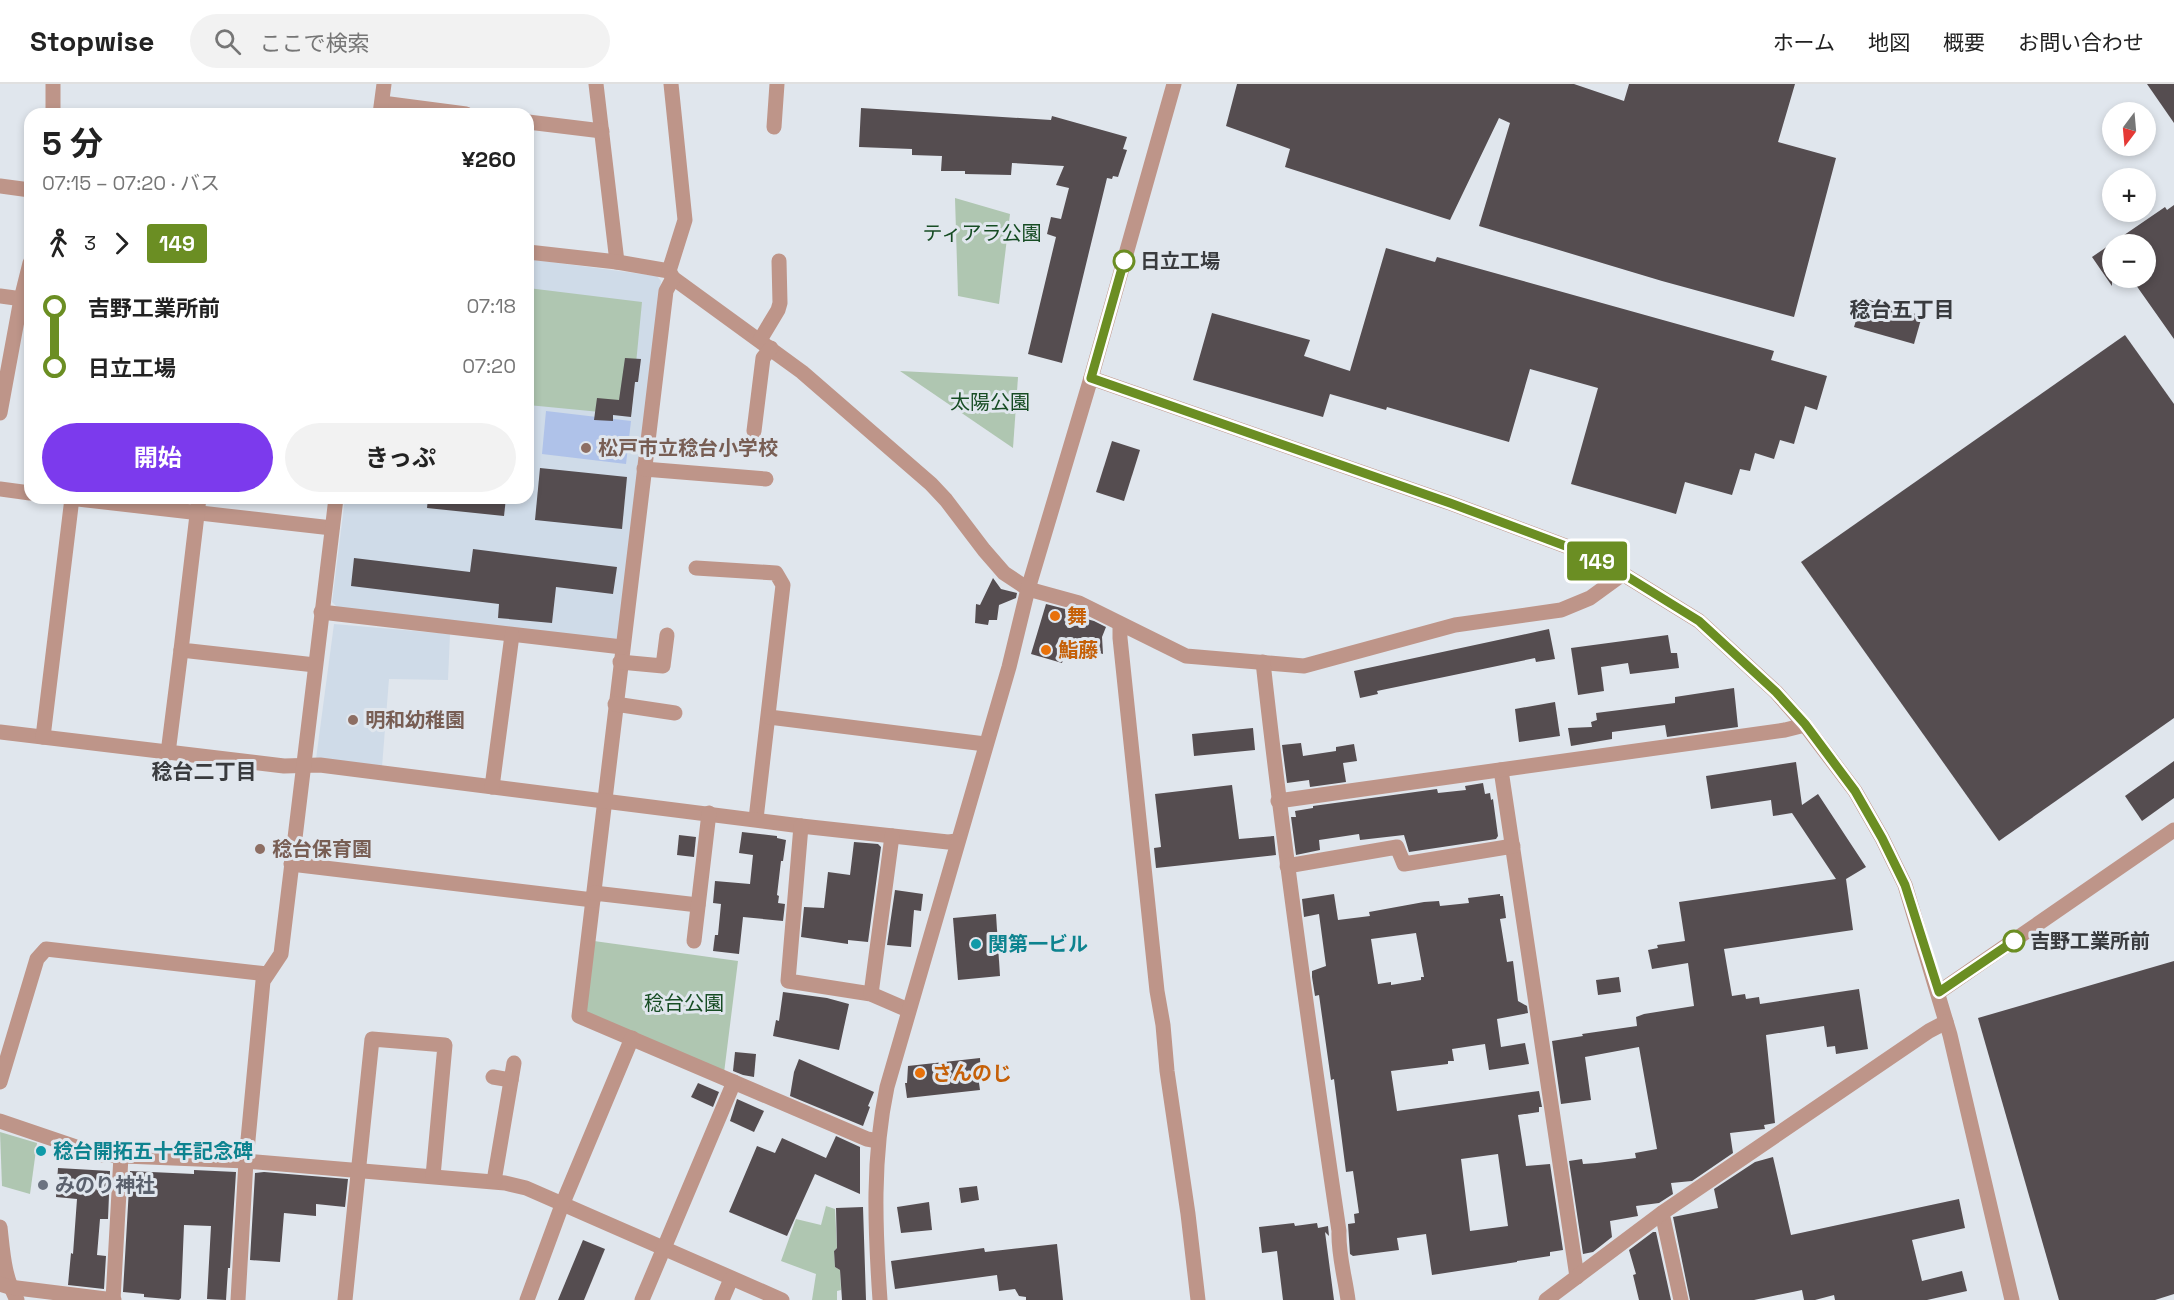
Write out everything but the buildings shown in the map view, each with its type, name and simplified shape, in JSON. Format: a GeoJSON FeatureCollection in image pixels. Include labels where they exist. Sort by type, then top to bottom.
{"type":"FeatureCollection","features":[{"type":"Feature","properties":{"kind":"street"},"geometry":{"type":"LineString","coordinates":[[53,84],[53,108]]}},
{"type":"Feature","properties":{"kind":"street"},"geometry":{"type":"LineString","coordinates":[[381,108],[384,84]]}},
{"type":"Feature","properties":{"kind":"street"},"geometry":{"type":"LineString","coordinates":[[596,84],[617,262]]}},
{"type":"Feature","properties":{"kind":"street"},"geometry":{"type":"LineString","coordinates":[[671,84],[685,220],[666,291],[579,1016],[867,1139],[878,1141]]}},
{"type":"Feature","properties":{"kind":"street"},"geometry":{"type":"LineString","coordinates":[[774,127],[777,84]]}},
{"type":"Feature","properties":{"kind":"street"},"geometry":{"type":"LineString","coordinates":[[880,1300],[875,1205],[878,1141],[886,1088],[1009,667],[1028,589],[1091,378],[1174,84]]}},
{"type":"Feature","properties":{"kind":"street"},"geometry":{"type":"LineString","coordinates":[[534,123],[602,131]]}},
{"type":"Feature","properties":{"kind":"street"},"geometry":{"type":"LineString","coordinates":[[0,186],[24,189]]}},
{"type":"Feature","properties":{"kind":"street"},"geometry":{"type":"LineString","coordinates":[[534,253],[617,262],[671,275],[765,344],[843,407],[931,484],[1004,573],[1028,589],[1078,603],[1186,656],[1304,666],[1455,625],[1561,610],[1590,598],[1623,574]]}},
{"type":"Feature","properties":{"kind":"street"},"geometry":{"type":"LineString","coordinates":[[754,431],[765,344],[780,303],[779,261]]}},
{"type":"Feature","properties":{"kind":"street"},"geometry":{"type":"LineString","coordinates":[[0,297],[24,300]]}},
{"type":"Feature","properties":{"kind":"street"},"geometry":{"type":"LineString","coordinates":[[0,413],[24,309]]}},
{"type":"Feature","properties":{"kind":"street"},"geometry":{"type":"LineString","coordinates":[[1091,378],[1461,507],[1571,548],[1623,574],[1699,621],[1776,692],[1805,724],[1855,791],[1905,885],[1939,992],[2012,1300]]}},
{"type":"Feature","properties":{"kind":"street"},"geometry":{"type":"LineString","coordinates":[[644,469],[766,479]]}},
{"type":"Feature","properties":{"kind":"street"},"geometry":{"type":"LineString","coordinates":[[0,489],[24,492]]}},
{"type":"Feature","properties":{"kind":"street"},"geometry":{"type":"LineString","coordinates":[[43,737],[70,504]]}},
{"type":"Feature","properties":{"kind":"street"},"geometry":{"type":"LineString","coordinates":[[180,504],[198,505],[332,528]]}},
{"type":"Feature","properties":{"kind":"street"},"geometry":{"type":"LineString","coordinates":[[238,1300],[246,1161],[263,981],[281,954],[335,504]]}},
{"type":"Feature","properties":{"kind":"street"},"geometry":{"type":"LineString","coordinates":[[168,753],[198,505]]}},
{"type":"Feature","properties":{"kind":"street"},"geometry":{"type":"LineString","coordinates":[[696,568],[776,573],[783,585],[756,819]]}},
{"type":"Feature","properties":{"kind":"street"},"geometry":{"type":"LineString","coordinates":[[321,612],[512,635],[621,654],[663,666],[667,635]]}},
{"type":"Feature","properties":{"kind":"street"},"geometry":{"type":"LineString","coordinates":[[1120,624],[1156,991],[1163,1025],[1167,1071],[1198,1300]]}},
{"type":"Feature","properties":{"kind":"street"},"geometry":{"type":"LineString","coordinates":[[492,787],[512,635]]}},
{"type":"Feature","properties":{"kind":"street"},"geometry":{"type":"LineString","coordinates":[[181,650],[315,664]]}},
{"type":"Feature","properties":{"kind":"street"},"geometry":{"type":"LineString","coordinates":[[1263,663],[1278,801],[1305,1007],[1339,1231],[1338,1249],[1343,1265],[1348,1300]]}},
{"type":"Feature","properties":{"kind":"street"},"geometry":{"type":"LineString","coordinates":[[615,705],[675,713]]}},
{"type":"Feature","properties":{"kind":"street"},"geometry":{"type":"LineString","coordinates":[[769,717],[985,744]]}},
{"type":"Feature","properties":{"kind":"street"},"geometry":{"type":"LineString","coordinates":[[1278,801],[1785,730],[1805,724]]}},
{"type":"Feature","properties":{"kind":"street"},"geometry":{"type":"LineString","coordinates":[[0,732],[284,766],[320,765],[801,826],[948,842],[957,841]]}},
{"type":"Feature","properties":{"kind":"street"},"geometry":{"type":"LineString","coordinates":[[1501,770],[1577,1277]]}},
{"type":"Feature","properties":{"kind":"street"},"geometry":{"type":"LineString","coordinates":[[694,941],[709,813]]}},
{"type":"Feature","properties":{"kind":"street"},"geometry":{"type":"LineString","coordinates":[[801,826],[788,981],[871,994],[908,1010]]}},
{"type":"Feature","properties":{"kind":"street"},"geometry":{"type":"LineString","coordinates":[[1939,992],[2174,830]]}},
{"type":"Feature","properties":{"kind":"street"},"geometry":{"type":"LineString","coordinates":[[871,994],[892,836]]}},
{"type":"Feature","properties":{"kind":"street"},"geometry":{"type":"LineString","coordinates":[[1287,866],[1397,848],[1404,864],[1513,846]]}},
{"type":"Feature","properties":{"kind":"street"},"geometry":{"type":"LineString","coordinates":[[291,864],[593,897],[698,905]]}},
{"type":"Feature","properties":{"kind":"street"},"geometry":{"type":"LineString","coordinates":[[0,1082],[37,959],[46,949],[267,974]]}},
{"type":"Feature","properties":{"kind":"street"},"geometry":{"type":"LineString","coordinates":[[1546,1300],[1662,1213],[1929,1031],[1946,1023]]}},
{"type":"Feature","properties":{"kind":"street"},"geometry":{"type":"LineString","coordinates":[[526,1300],[562,1205],[632,1038]]}},
{"type":"Feature","properties":{"kind":"street"},"geometry":{"type":"LineString","coordinates":[[345,1300],[372,1039],[445,1045],[433,1176]]}},
{"type":"Feature","properties":{"kind":"street"},"geometry":{"type":"LineString","coordinates":[[494,1181],[514,1063]]}},
{"type":"Feature","properties":{"kind":"street"},"geometry":{"type":"LineString","coordinates":[[493,1077],[511,1080]]}},
{"type":"Feature","properties":{"kind":"street"},"geometry":{"type":"LineString","coordinates":[[642,1300],[734,1082]]}},
{"type":"Feature","properties":{"kind":"street"},"geometry":{"type":"LineString","coordinates":[[0,1121],[100,1155],[246,1161],[494,1181],[526,1188],[782,1300]]}},
{"type":"Feature","properties":{"kind":"street"},"geometry":{"type":"LineString","coordinates":[[0,1227],[4,1272],[9,1290],[114,1300],[121,1156]]}},
{"type":"Feature","properties":{"kind":"street"},"geometry":{"type":"LineString","coordinates":[[1662,1213],[1681,1300]]}},
{"type":"Feature","properties":{"kind":"street"},"geometry":{"type":"LineString","coordinates":[[722,1300],[731,1279]]}},
{"type":"Feature","properties":{"kind":"shaded area","name":"松戸市立稔台小学校"},"geometry":{"type":"Polygon","coordinates":[[[534,260],[657,276],[661,281],[621,636],[613,642],[340,610],[332,602],[344,504],[534,504],[534,260]]]}},
{"type":"Feature","properties":{"kind":"shaded area","name":"明和幼稚園"},"geometry":{"type":"Polygon","coordinates":[[[334,624],[450,634],[448,680],[389,679],[382,767],[316,759],[334,624]]]}},
{"type":"Feature","properties":{"kind":"green space","name":"ティアラ公園"},"geometry":{"type":"Polygon","coordinates":[[[955,198],[1010,214],[999,304],[958,296],[955,198]]]}},
{"type":"Feature","properties":{"kind":"green space"},"geometry":{"type":"Polygon","coordinates":[[[534,289],[642,302],[631,415],[534,406],[534,289]]]}},
{"type":"Feature","properties":{"kind":"green space","name":"太陽公園"},"geometry":{"type":"Polygon","coordinates":[[[900,371],[1018,377],[1013,448],[900,371]]]}},
{"type":"Feature","properties":{"kind":"green space","name":"稔台公園"},"geometry":{"type":"Polygon","coordinates":[[[594,941],[738,961],[724,1073],[586,1013],[594,941]]]}},
{"type":"Feature","properties":{"kind":"green space"},"geometry":{"type":"Polygon","coordinates":[[[0,1132],[37,1143],[30,1194],[2,1186],[0,1132]]]}},
{"type":"Feature","properties":{"kind":"green space"},"geometry":{"type":"Polygon","coordinates":[[[826,1206],[835,1209],[837,1248],[834,1251],[835,1267],[840,1270],[841,1290],[837,1291],[837,1300],[812,1300],[816,1274],[781,1261],[796,1219],[821,1225],[826,1206]]]}},
{"type":"Feature","properties":{"kind":"water"},"geometry":{"type":"Polygon","coordinates":[[[546,411],[631,421],[626,464],[542,454],[546,411]]]}},
{"type":"Feature","properties":{"kind":"bus line","name":"149"},"geometry":{"type":"LineString","coordinates":[[1124,261],[1091,378],[1450,503],[1571,548],[1623,574],[1699,621],[1776,692],[1805,724],[1855,791],[1882,838],[1905,885],[1939,992],[2014,941]]}},
{"type":"Feature","properties":{"kind":"place","name":"日立工場"},"geometry":{"type":"Point","coordinates":[1124,261]}},
{"type":"Feature","properties":{"kind":"place","name":"松戸市立稔台小学校"},"geometry":{"type":"Point","coordinates":[586,448]}},
{"type":"Feature","properties":{"kind":"place","name":"舞"},"geometry":{"type":"Point","coordinates":[1055,616]}},
{"type":"Feature","properties":{"kind":"place","name":"鮨藤"},"geometry":{"type":"Point","coordinates":[1046,650]}},
{"type":"Feature","properties":{"kind":"place","name":"明和幼稚園"},"geometry":{"type":"Point","coordinates":[353,720]}},
{"type":"Feature","properties":{"kind":"place","name":"稔台保育園"},"geometry":{"type":"Point","coordinates":[260,849]}},
{"type":"Feature","properties":{"kind":"place","name":"吉野工業所前"},"geometry":{"type":"Point","coordinates":[2014,941]}},
{"type":"Feature","properties":{"kind":"place","name":"関第一ビル"},"geometry":{"type":"Point","coordinates":[976,944]}},
{"type":"Feature","properties":{"kind":"place","name":"さんのじ"},"geometry":{"type":"Point","coordinates":[920,1073]}},
{"type":"Feature","properties":{"kind":"place","name":"稔台開拓五十年記念碑"},"geometry":{"type":"Point","coordinates":[41,1151]}},
{"type":"Feature","properties":{"kind":"place","name":"みのり神社"},"geometry":{"type":"Point","coordinates":[43,1185]}},
{"type":"Feature","properties":{"kind":"district","name":"稔台五丁目"},"geometry":{"type":"Point","coordinates":[1902,310]}},
{"type":"Feature","properties":{"kind":"district","name":"稔台二丁目"},"geometry":{"type":"Point","coordinates":[204,772]}}]}
